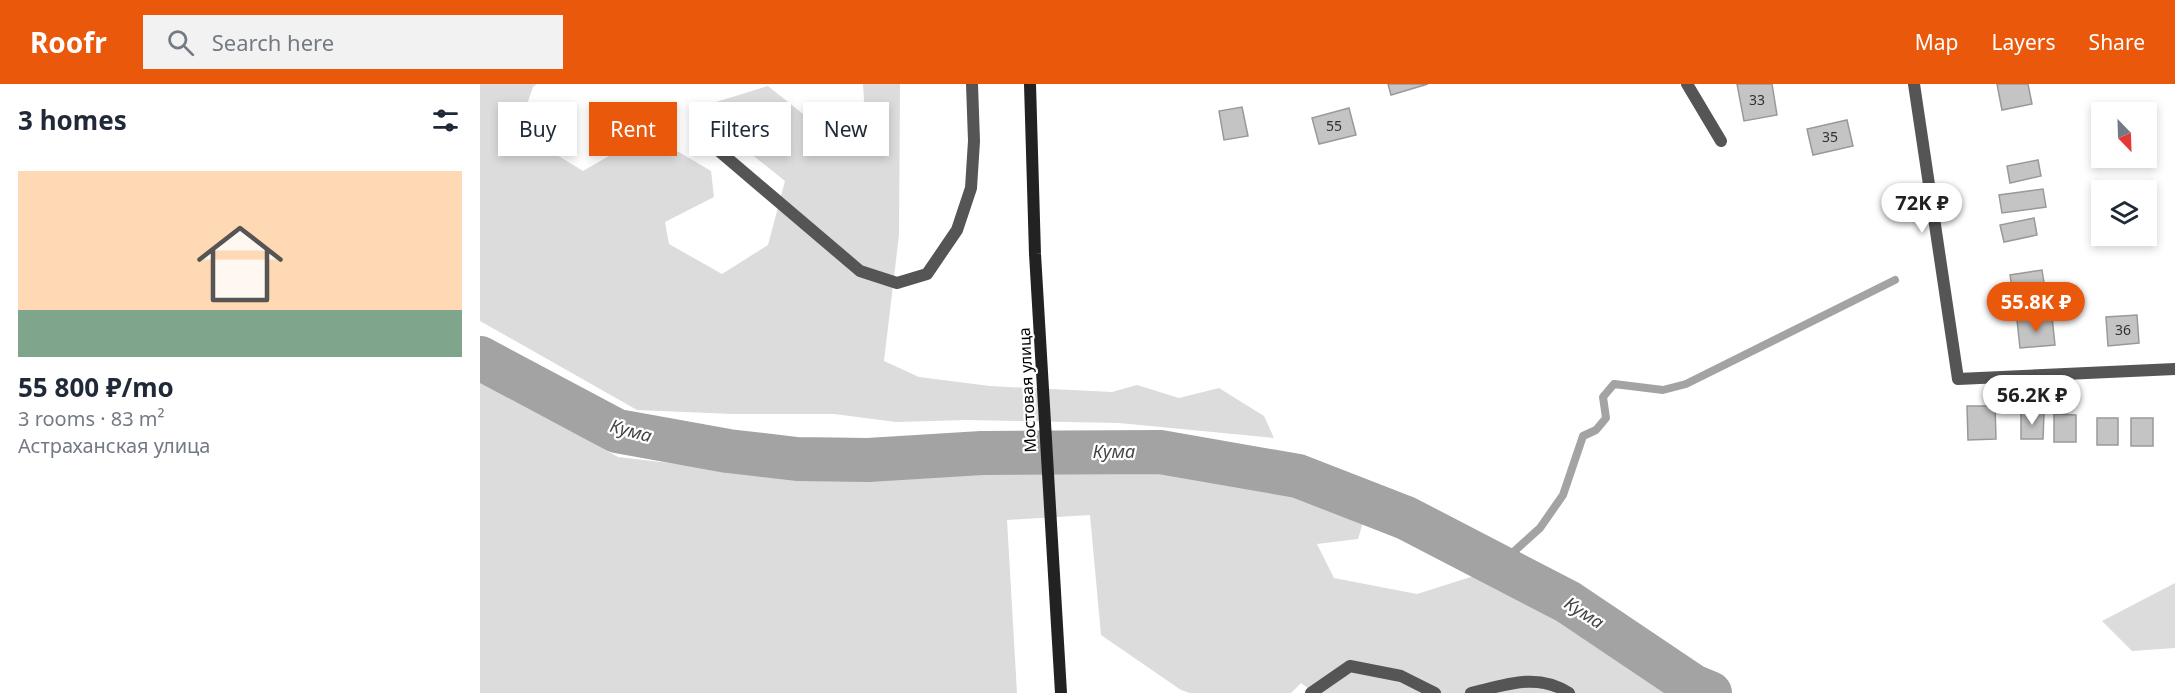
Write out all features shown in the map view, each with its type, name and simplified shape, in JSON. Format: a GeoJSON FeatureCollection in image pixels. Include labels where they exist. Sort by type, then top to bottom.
{"type":"FeatureCollection","features":[{"type":"Feature","properties":{"kind":"main road","name":"Мостовая улица"},"geometry":{"type":"LineString","coordinates":[[1029,84],[1035,254],[1061,693]]}},
{"type":"Feature","properties":{"kind":"street"},"geometry":{"type":"LineString","coordinates":[[725,156],[860,271],[897,282],[927,274],[957,230],[971,188],[974,141],[972,84]]}},
{"type":"Feature","properties":{"kind":"street"},"geometry":{"type":"LineString","coordinates":[[1687,84],[1721,141]]}},
{"type":"Feature","properties":{"kind":"street"},"geometry":{"type":"LineString","coordinates":[[1914,84],[1958,379],[2175,369]]}},
{"type":"Feature","properties":{"kind":"street"},"geometry":{"type":"LineString","coordinates":[[1311,693],[1350,666],[1401,676],[1435,693]]}},
{"type":"Feature","properties":{"kind":"street"},"geometry":{"type":"LineString","coordinates":[[1471,693],[1521,681],[1555,684],[1569,693]]}},
{"type":"Feature","properties":{"kind":"shaded area"},"geometry":{"type":"Polygon","coordinates":[[[480,84],[537,84],[533,87],[528,102],[498,102],[498,156],[559,156],[583,171],[609,156],[677,156],[679,152],[711,171],[714,197],[665,222],[669,244],[722,274],[768,245],[785,181],[754,156],[791,156],[791,104],[803,114],[803,156],[889,156],[889,102],[864,102],[863,84],[900,84],[899,235],[884,361],[919,377],[990,386],[1112,392],[1137,385],[1179,398],[1219,388],[1264,416],[1274,438],[1119,423],[967,420],[896,422],[834,414],[733,414],[637,410],[480,321],[480,84]]]}},
{"type":"Feature","properties":{"kind":"shaded area"},"geometry":{"type":"Polygon","coordinates":[[[768,86],[788,102],[716,102],[768,86]]]}},
{"type":"Feature","properties":{"kind":"shaded area"},"geometry":{"type":"Polygon","coordinates":[[[480,379],[618,457],[796,478],[964,468],[1119,468],[1271,487],[1343,499],[1364,519],[1358,539],[1317,544],[1334,578],[1417,594],[1474,576],[1552,612],[1679,693],[1315,693],[1301,683],[1291,693],[1190,693],[1181,690],[1101,635],[1090,515],[1007,520],[1017,693],[480,693],[480,379]]]}},
{"type":"Feature","properties":{"kind":"shaded area"},"geometry":{"type":"Polygon","coordinates":[[[2175,583],[2175,648],[2132,651],[2102,621],[2175,583]]]}},
{"type":"Feature","properties":{"kind":"building"},"geometry":{"type":"Polygon","coordinates":[[[1388,84],[1428,84],[1391,95],[1388,84]]]}},
{"type":"Feature","properties":{"kind":"building"},"geometry":{"type":"Polygon","coordinates":[[[1737,84],[1772,84],[1777,115],[1744,121],[1737,84]]]}},
{"type":"Feature","properties":{"kind":"building"},"geometry":{"type":"Polygon","coordinates":[[[1997,84],[2028,84],[2032,104],[2002,110],[1997,84]]]}},
{"type":"Feature","properties":{"kind":"building"},"geometry":{"type":"Polygon","coordinates":[[[1242,107],[1248,136],[1224,140],[1219,111],[1242,107]]]}},
{"type":"Feature","properties":{"kind":"building"},"geometry":{"type":"Polygon","coordinates":[[[1349,108],[1356,135],[1319,144],[1312,118],[1349,108]]]}},
{"type":"Feature","properties":{"kind":"building"},"geometry":{"type":"Polygon","coordinates":[[[1847,120],[1853,146],[1813,155],[1807,129],[1847,120]]]}},
{"type":"Feature","properties":{"kind":"building"},"geometry":{"type":"Polygon","coordinates":[[[2038,160],[2041,176],[2010,183],[2007,166],[2038,160]]]}},
{"type":"Feature","properties":{"kind":"building"},"geometry":{"type":"Polygon","coordinates":[[[2043,189],[2046,207],[2002,213],[1999,195],[2043,189]]]}},
{"type":"Feature","properties":{"kind":"building"},"geometry":{"type":"Polygon","coordinates":[[[2034,218],[2037,235],[2004,242],[2000,225],[2034,218]]]}},
{"type":"Feature","properties":{"kind":"building"},"geometry":{"type":"Polygon","coordinates":[[[2042,270],[2046,296],[2014,302],[2010,275],[2042,270]]]}},
{"type":"Feature","properties":{"kind":"building"},"geometry":{"type":"Polygon","coordinates":[[[2137,315],[2139,343],[2108,346],[2106,317],[2137,315]]]}},
{"type":"Feature","properties":{"kind":"building"},"geometry":{"type":"Polygon","coordinates":[[[2052,317],[2055,345],[2020,348],[2017,320],[2052,317]]]}},
{"type":"Feature","properties":{"kind":"building"},"geometry":{"type":"Polygon","coordinates":[[[1967,406],[1995,406],[1996,439],[1968,440],[1967,406]]]}},
{"type":"Feature","properties":{"kind":"building"},"geometry":{"type":"Polygon","coordinates":[[[2021,413],[2044,413],[2043,439],[2021,439],[2021,413]]]}},
{"type":"Feature","properties":{"kind":"building"},"geometry":{"type":"Polygon","coordinates":[[[2054,414],[2076,415],[2076,442],[2054,442],[2054,414]]]}},
{"type":"Feature","properties":{"kind":"building"},"geometry":{"type":"Polygon","coordinates":[[[2097,418],[2118,418],[2118,445],[2097,445],[2097,418]]]}},
{"type":"Feature","properties":{"kind":"building"},"geometry":{"type":"Polygon","coordinates":[[[2131,418],[2153,418],[2153,446],[2131,446],[2131,418]]]}},
{"type":"Feature","properties":{"kind":"waterway"},"geometry":{"type":"LineString","coordinates":[[1498,566],[1540,528],[1563,495],[1583,436],[1596,430],[1606,418],[1603,397],[1614,384],[1663,390],[1686,384],[1895,280]]}},
{"type":"Feature","properties":{"kind":"waterway","name":"Кума"},"geometry":{"type":"LineString","coordinates":[[480,358],[617,431],[728,451],[797,459],[868,460],[982,453],[1160,452],[1298,476],[1406,518],[1568,602],[1693,686],[1710,693]]}}]}
